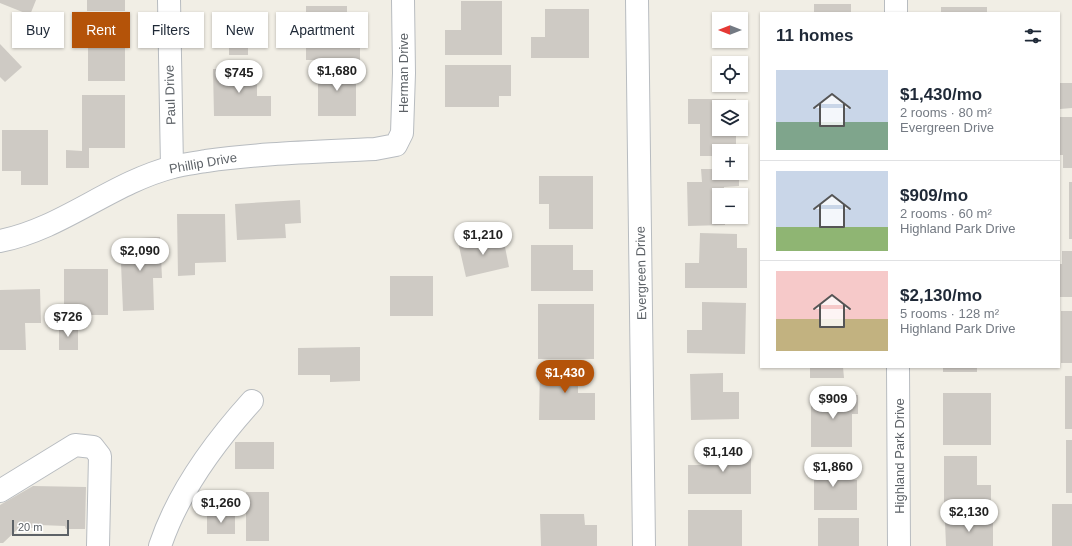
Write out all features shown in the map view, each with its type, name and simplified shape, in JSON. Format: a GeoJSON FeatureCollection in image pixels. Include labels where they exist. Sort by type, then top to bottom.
{"type":"FeatureCollection","features":[{"type":"Feature","properties":{"kind":"street","name":"Paul Drive"},"geometry":{"type":"LineString","coordinates":[[169,0],[172,167]]}},
{"type":"Feature","properties":{"kind":"street","name":"Herman Drive"},"geometry":{"type":"LineString","coordinates":[[396,145],[402,133],[404,73],[403,0]]}},
{"type":"Feature","properties":{"kind":"street","name":"Evergreen Drive"},"geometry":{"type":"LineString","coordinates":[[637,0],[644,546]]}},
{"type":"Feature","properties":{"kind":"street"},"geometry":{"type":"LineString","coordinates":[[896,0],[896,12]]}},
{"type":"Feature","properties":{"kind":"street","name":"Phillip Drive"},"geometry":{"type":"LineString","coordinates":[[0,240],[19,237],[60,219],[116,188],[172,167],[241,156],[375,150],[396,145]]}},
{"type":"Feature","properties":{"kind":"street","name":"Highland Park Drive"},"geometry":{"type":"LineString","coordinates":[[898,368],[900,546]]}},
{"type":"Feature","properties":{"kind":"street"},"geometry":{"type":"LineString","coordinates":[[160,546],[168,520],[186,489],[233,422],[252,401]]}},
{"type":"Feature","properties":{"kind":"street"},"geometry":{"type":"LineString","coordinates":[[0,490],[75,445],[93,447],[100,456],[98,546]]}},
{"type":"Feature","properties":{"kind":"building"},"geometry":{"type":"Polygon","coordinates":[[[0,0],[36,0],[31,12],[22,12],[0,3],[0,0]]]}},
{"type":"Feature","properties":{"kind":"building"},"geometry":{"type":"Polygon","coordinates":[[[87,0],[125,0],[125,11],[87,11],[87,0]]]}},
{"type":"Feature","properties":{"kind":"building"},"geometry":{"type":"Polygon","coordinates":[[[461,1],[502,1],[502,55],[445,55],[445,30],[461,30],[461,1]]]}},
{"type":"Feature","properties":{"kind":"building"},"geometry":{"type":"Polygon","coordinates":[[[814,4],[851,4],[851,12],[814,12],[814,4]]]}},
{"type":"Feature","properties":{"kind":"building"},"geometry":{"type":"Polygon","coordinates":[[[306,6],[347,6],[347,12],[306,12],[306,6]]]}},
{"type":"Feature","properties":{"kind":"building"},"geometry":{"type":"Polygon","coordinates":[[[941,7],[987,7],[987,12],[941,12],[941,7]]]}},
{"type":"Feature","properties":{"kind":"building"},"geometry":{"type":"Polygon","coordinates":[[[545,9],[589,9],[589,58],[531,58],[531,37],[545,37],[545,9]]]}},
{"type":"Feature","properties":{"kind":"building"},"geometry":{"type":"Polygon","coordinates":[[[0,44],[22,67],[5,82],[0,77],[0,44]]]}},
{"type":"Feature","properties":{"kind":"building"},"geometry":{"type":"Polygon","coordinates":[[[88,48],[125,48],[125,81],[88,81],[88,48]]]}},
{"type":"Feature","properties":{"kind":"building"},"geometry":{"type":"Polygon","coordinates":[[[229,48],[248,48],[248,55],[229,55],[229,48]]]}},
{"type":"Feature","properties":{"kind":"building"},"geometry":{"type":"Polygon","coordinates":[[[306,48],[360,48],[360,60],[306,60],[306,48]]]}},
{"type":"Feature","properties":{"kind":"building"},"geometry":{"type":"Polygon","coordinates":[[[445,65],[511,65],[511,96],[499,96],[499,107],[445,107],[445,65]]]}},
{"type":"Feature","properties":{"kind":"building"},"geometry":{"type":"Polygon","coordinates":[[[318,67],[356,67],[356,116],[318,116],[318,67]]]}},
{"type":"Feature","properties":{"kind":"building"},"geometry":{"type":"Polygon","coordinates":[[[213,69],[257,69],[257,96],[271,96],[271,116],[214,116],[213,69]]]}},
{"type":"Feature","properties":{"kind":"building"},"geometry":{"type":"Polygon","coordinates":[[[1060,83],[1072,83],[1072,108],[1060,109],[1060,83]]]}},
{"type":"Feature","properties":{"kind":"building"},"geometry":{"type":"Polygon","coordinates":[[[82,95],[125,95],[125,148],[89,148],[89,168],[66,168],[66,150],[82,151],[82,95]]]}},
{"type":"Feature","properties":{"kind":"building"},"geometry":{"type":"Polygon","coordinates":[[[688,99],[736,99],[712,100],[712,136],[736,136],[736,144],[712,144],[712,156],[700,156],[700,124],[688,124],[688,99]]]}},
{"type":"Feature","properties":{"kind":"building"},"geometry":{"type":"Polygon","coordinates":[[[1060,117],[1072,117],[1072,168],[1063,168],[1063,155],[1060,155],[1060,117]]]}},
{"type":"Feature","properties":{"kind":"building"},"geometry":{"type":"Polygon","coordinates":[[[2,130],[48,130],[48,185],[21,185],[21,171],[2,171],[2,130]]]}},
{"type":"Feature","properties":{"kind":"building"},"geometry":{"type":"Polygon","coordinates":[[[701,169],[712,169],[712,180],[739,180],[739,186],[712,188],[712,224],[725,225],[688,226],[687,182],[702,182],[701,169]]]}},
{"type":"Feature","properties":{"kind":"building"},"geometry":{"type":"Polygon","coordinates":[[[539,176],[593,176],[593,229],[549,229],[549,204],[539,204],[539,176]]]}},
{"type":"Feature","properties":{"kind":"building"},"geometry":{"type":"Polygon","coordinates":[[[1069,182],[1072,182],[1072,239],[1069,239],[1069,182]]]}},
{"type":"Feature","properties":{"kind":"building"},"geometry":{"type":"Polygon","coordinates":[[[300,200],[301,223],[285,224],[286,238],[237,240],[235,204],[300,200]]]}},
{"type":"Feature","properties":{"kind":"building"},"geometry":{"type":"Polygon","coordinates":[[[177,214],[225,214],[226,262],[195,263],[195,275],[178,276],[177,214]]]}},
{"type":"Feature","properties":{"kind":"building"},"geometry":{"type":"Polygon","coordinates":[[[700,233],[737,234],[737,248],[747,248],[747,288],[685,288],[685,263],[699,263],[700,233]]]}},
{"type":"Feature","properties":{"kind":"building"},"geometry":{"type":"Polygon","coordinates":[[[490,235],[492,244],[504,242],[509,267],[466,277],[458,242],[490,235]]]}},
{"type":"Feature","properties":{"kind":"building"},"geometry":{"type":"Polygon","coordinates":[[[160,237],[162,278],[153,278],[154,310],[123,311],[120,239],[160,237]]]}},
{"type":"Feature","properties":{"kind":"building"},"geometry":{"type":"Polygon","coordinates":[[[531,245],[573,245],[573,270],[593,270],[593,291],[531,291],[531,245]]]}},
{"type":"Feature","properties":{"kind":"building"},"geometry":{"type":"Polygon","coordinates":[[[1062,251],[1072,251],[1072,297],[1060,297],[1060,264],[1062,264],[1062,251]]]}},
{"type":"Feature","properties":{"kind":"building"},"geometry":{"type":"Polygon","coordinates":[[[64,269],[108,269],[108,315],[64,315],[64,269]]]}},
{"type":"Feature","properties":{"kind":"building"},"geometry":{"type":"Polygon","coordinates":[[[390,276],[433,276],[433,316],[390,316],[390,276]]]}},
{"type":"Feature","properties":{"kind":"building"},"geometry":{"type":"Polygon","coordinates":[[[40,289],[41,323],[25,323],[26,350],[0,350],[0,290],[40,289]]]}},
{"type":"Feature","properties":{"kind":"building"},"geometry":{"type":"Polygon","coordinates":[[[702,302],[746,303],[745,354],[687,353],[687,330],[702,330],[702,302]]]}},
{"type":"Feature","properties":{"kind":"building"},"geometry":{"type":"Polygon","coordinates":[[[538,304],[594,304],[594,359],[538,359],[538,304]]]}},
{"type":"Feature","properties":{"kind":"building"},"geometry":{"type":"Polygon","coordinates":[[[1061,311],[1072,311],[1072,363],[1061,363],[1061,311]]]}},
{"type":"Feature","properties":{"kind":"building"},"geometry":{"type":"Polygon","coordinates":[[[59,325],[78,325],[78,350],[59,350],[59,325]]]}},
{"type":"Feature","properties":{"kind":"building"},"geometry":{"type":"Polygon","coordinates":[[[360,347],[360,381],[330,382],[330,375],[298,375],[298,348],[360,347]]]}},
{"type":"Feature","properties":{"kind":"building"},"geometry":{"type":"Polygon","coordinates":[[[540,365],[592,366],[592,375],[578,375],[578,393],[595,393],[595,420],[539,420],[540,365]]]}},
{"type":"Feature","properties":{"kind":"building"},"geometry":{"type":"Polygon","coordinates":[[[810,368],[843,368],[844,378],[810,378],[810,368]]]}},
{"type":"Feature","properties":{"kind":"building"},"geometry":{"type":"Polygon","coordinates":[[[943,368],[977,368],[977,372],[943,372],[943,368]]]}},
{"type":"Feature","properties":{"kind":"building"},"geometry":{"type":"Polygon","coordinates":[[[723,373],[723,392],[739,392],[739,419],[691,420],[690,374],[723,373]]]}},
{"type":"Feature","properties":{"kind":"building"},"geometry":{"type":"Polygon","coordinates":[[[1065,376],[1072,376],[1072,429],[1065,429],[1065,376]]]}},
{"type":"Feature","properties":{"kind":"building"},"geometry":{"type":"Polygon","coordinates":[[[943,393],[991,393],[991,445],[943,445],[943,393]]]}},
{"type":"Feature","properties":{"kind":"building"},"geometry":{"type":"Polygon","coordinates":[[[811,395],[858,395],[858,414],[852,414],[852,447],[811,447],[811,395]]]}},
{"type":"Feature","properties":{"kind":"building"},"geometry":{"type":"Polygon","coordinates":[[[1066,440],[1072,440],[1072,493],[1066,493],[1066,440]]]}},
{"type":"Feature","properties":{"kind":"building"},"geometry":{"type":"Polygon","coordinates":[[[235,442],[274,442],[274,469],[235,469],[235,442]]]}},
{"type":"Feature","properties":{"kind":"building"},"geometry":{"type":"Polygon","coordinates":[[[713,447],[751,447],[751,494],[688,494],[688,465],[713,465],[713,447]]]}},
{"type":"Feature","properties":{"kind":"building"},"geometry":{"type":"Polygon","coordinates":[[[944,456],[977,456],[977,485],[991,485],[991,510],[944,510],[944,456]]]}},
{"type":"Feature","properties":{"kind":"building"},"geometry":{"type":"Polygon","coordinates":[[[814,461],[843,461],[843,480],[857,480],[857,510],[814,510],[814,461]]]}},
{"type":"Feature","properties":{"kind":"building"},"geometry":{"type":"Polygon","coordinates":[[[33,486],[86,487],[85,529],[66,529],[65,526],[40,525],[40,528],[22,528],[22,525],[3,543],[0,543],[0,505],[33,486]]]}},
{"type":"Feature","properties":{"kind":"building"},"geometry":{"type":"Polygon","coordinates":[[[246,492],[269,492],[269,541],[246,541],[246,492]]]}},
{"type":"Feature","properties":{"kind":"building"},"geometry":{"type":"Polygon","coordinates":[[[1052,504],[1072,504],[1072,546],[1052,546],[1052,504]]]}},
{"type":"Feature","properties":{"kind":"building"},"geometry":{"type":"Polygon","coordinates":[[[688,510],[742,510],[742,546],[688,546],[688,510]]]}},
{"type":"Feature","properties":{"kind":"building"},"geometry":{"type":"Polygon","coordinates":[[[207,513],[235,513],[235,534],[207,534],[207,513]]]}},
{"type":"Feature","properties":{"kind":"building"},"geometry":{"type":"Polygon","coordinates":[[[540,514],[584,514],[585,525],[597,525],[597,546],[541,546],[540,514]]]}},
{"type":"Feature","properties":{"kind":"building"},"geometry":{"type":"Polygon","coordinates":[[[818,518],[859,518],[859,546],[818,546],[818,518]]]}},
{"type":"Feature","properties":{"kind":"building"},"geometry":{"type":"Polygon","coordinates":[[[945,521],[993,521],[993,546],[946,546],[945,521]]]}}]}
